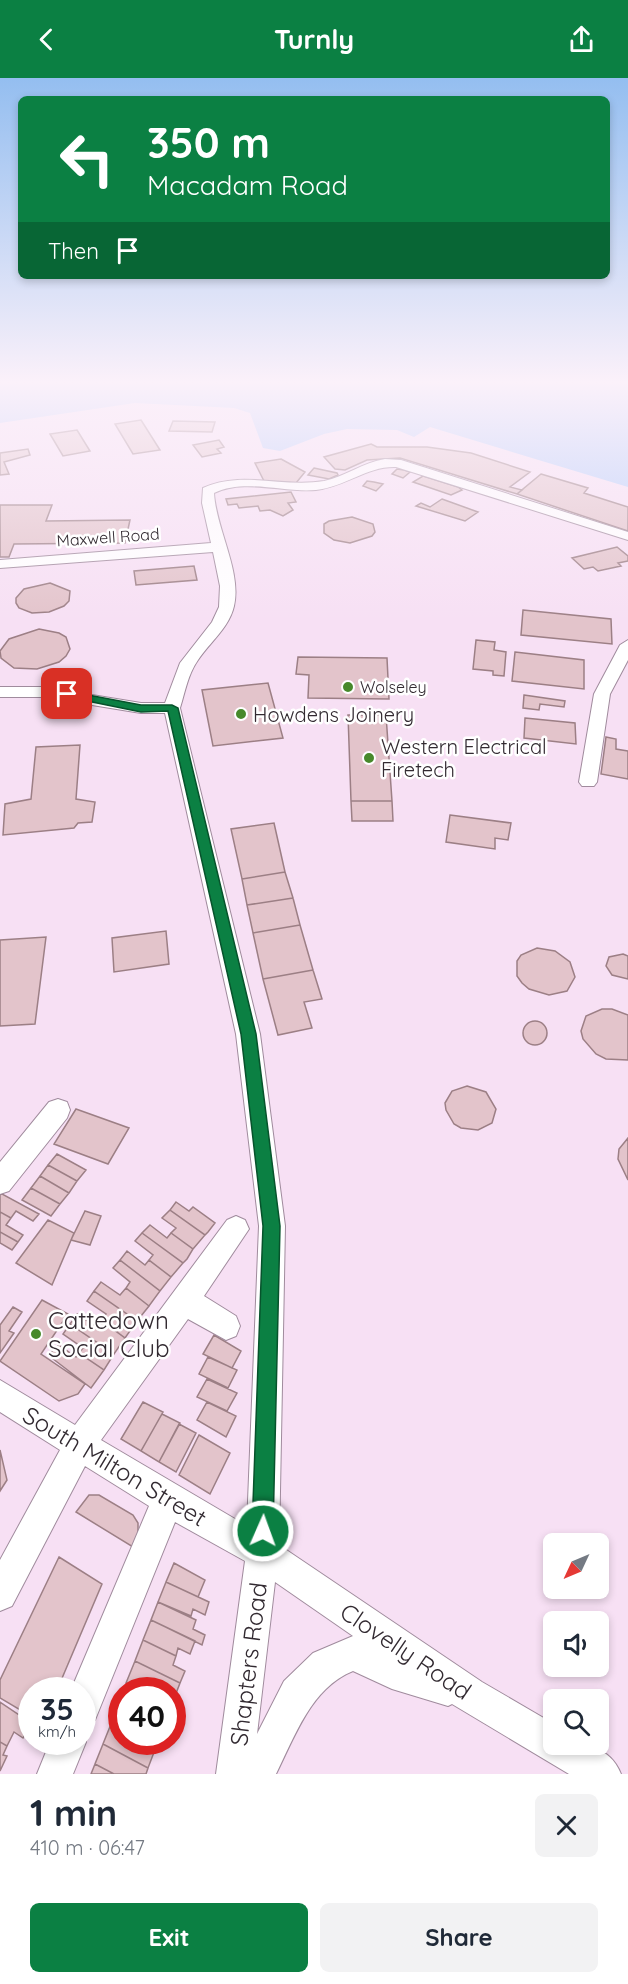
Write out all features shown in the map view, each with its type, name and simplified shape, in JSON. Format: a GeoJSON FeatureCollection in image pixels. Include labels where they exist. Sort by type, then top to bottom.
{"type":"FeatureCollection","features":[{"type":"Feature","properties":{"kind":"street"},"geometry":{"type":"LineString","coordinates":[[0,692],[43,692],[141,708],[172,708],[179,681],[191,658],[219,624],[228,601],[208,491],[214,487],[235,482],[316,486],[338,481],[373,463],[382,462]]}},
{"type":"Feature","properties":{"kind":"street"},"geometry":{"type":"LineString","coordinates":[[385,462],[412,465],[628,536]]}},
{"type":"Feature","properties":{"kind":"street","name":"Maxwell Road"},"geometry":{"type":"LineString","coordinates":[[0,564],[219,547]]}},
{"type":"Feature","properties":{"kind":"street"},"geometry":{"type":"LineString","coordinates":[[588,782],[602,694],[610,674],[628,645]]}},
{"type":"Feature","properties":{"kind":"street"},"geometry":{"type":"LineString","coordinates":[[610,674],[628,677]]}},
{"type":"Feature","properties":{"kind":"street","name":"Shapters Road"},"geometry":{"type":"LineString","coordinates":[[172,708],[248,1034],[272,1226],[262,1553],[234,1774]]}},
{"type":"Feature","properties":{"kind":"street"},"geometry":{"type":"LineString","coordinates":[[0,1182],[58,1110]]}},
{"type":"Feature","properties":{"kind":"street"},"geometry":{"type":"LineString","coordinates":[[0,1594],[80,1444],[236,1229]]}},
{"type":"Feature","properties":{"kind":"street"},"geometry":{"type":"LineString","coordinates":[[184,1300],[226,1326]]}},
{"type":"Feature","properties":{"kind":"street","name":"South Milton Street"},"geometry":{"type":"LineString","coordinates":[[0,1395],[168,1500],[262,1553]]}},
{"type":"Feature","properties":{"kind":"street"},"geometry":{"type":"LineString","coordinates":[[94,1677],[168,1500]]}},
{"type":"Feature","properties":{"kind":"street","name":"Clovelly Road"},"geometry":{"type":"LineString","coordinates":[[262,1553],[469,1695],[543,1738]]}},
{"type":"Feature","properties":{"kind":"street","name":"Shapters Road"},"geometry":{"type":"LineString","coordinates":[[256,1774],[297,1694],[325,1665],[354,1653],[392,1672],[469,1695]]}},
{"type":"Feature","properties":{"kind":"street"},"geometry":{"type":"LineString","coordinates":[[55,1774],[63,1755]]}},
{"type":"Feature","properties":{"kind":"street","name":"Clovelly Road"},"geometry":{"type":"LineString","coordinates":[[572,1755],[603,1774]]}},
{"type":"Feature","properties":{"kind":"water"},"geometry":{"type":"Polygon","coordinates":[[[546,462],[628,462],[628,487],[546,462]]]}},
{"type":"Feature","properties":{"kind":"building"},"geometry":{"type":"Polygon","coordinates":[[[0,462],[4,462],[9,474],[0,475],[0,462]]]}},
{"type":"Feature","properties":{"kind":"building"},"geometry":{"type":"Polygon","coordinates":[[[287,462],[305,472],[296,483],[264,481],[255,463],[287,462]]]}},
{"type":"Feature","properties":{"kind":"building"},"geometry":{"type":"Polygon","coordinates":[[[329,462],[362,462],[345,470],[335,469],[329,462]]]}},
{"type":"Feature","properties":{"kind":"building"},"geometry":{"type":"Polygon","coordinates":[[[413,462],[499,462],[530,472],[510,487],[522,490],[517,494],[413,462]]]}},
{"type":"Feature","properties":{"kind":"building"},"geometry":{"type":"Polygon","coordinates":[[[314,468],[338,475],[329,479],[308,475],[314,468]]]}},
{"type":"Feature","properties":{"kind":"building"},"geometry":{"type":"Polygon","coordinates":[[[397,469],[410,472],[403,478],[392,474],[397,469]]]}},
{"type":"Feature","properties":{"kind":"building"},"geometry":{"type":"Polygon","coordinates":[[[541,474],[588,488],[584,493],[628,507],[628,531],[517,494],[541,474]]]}},
{"type":"Feature","properties":{"kind":"building"},"geometry":{"type":"Polygon","coordinates":[[[423,476],[462,490],[451,495],[413,482],[423,476]]]}},
{"type":"Feature","properties":{"kind":"building"},"geometry":{"type":"Polygon","coordinates":[[[367,481],[383,484],[376,491],[363,486],[367,481]]]}},
{"type":"Feature","properties":{"kind":"building"},"geometry":{"type":"Polygon","coordinates":[[[291,492],[296,502],[288,503],[293,510],[283,516],[270,510],[260,511],[258,506],[239,508],[237,504],[228,505],[226,499],[291,492]]]}},
{"type":"Feature","properties":{"kind":"building"},"geometry":{"type":"Polygon","coordinates":[[[442,499],[478,512],[465,521],[416,506],[421,503],[430,507],[442,499]]]}},
{"type":"Feature","properties":{"kind":"building"},"geometry":{"type":"Polygon","coordinates":[[[0,505],[52,505],[46,521],[130,520],[125,543],[14,544],[9,557],[0,557],[0,505]]]}},
{"type":"Feature","properties":{"kind":"building"},"geometry":{"type":"Polygon","coordinates":[[[352,517],[373,524],[375,532],[372,536],[350,543],[334,540],[324,533],[324,524],[329,521],[352,517]]]}},
{"type":"Feature","properties":{"kind":"building"},"geometry":{"type":"Polygon","coordinates":[[[617,547],[628,556],[628,561],[618,563],[621,566],[598,571],[593,567],[584,569],[572,558],[617,547]]]}},
{"type":"Feature","properties":{"kind":"building"},"geometry":{"type":"Polygon","coordinates":[[[194,566],[197,580],[136,585],[134,571],[194,566]]]}},
{"type":"Feature","properties":{"kind":"building"},"geometry":{"type":"Polygon","coordinates":[[[50,583],[70,591],[69,601],[64,606],[49,612],[32,613],[19,608],[16,598],[24,589],[50,583]]]}},
{"type":"Feature","properties":{"kind":"building"},"geometry":{"type":"Polygon","coordinates":[[[523,610],[611,619],[612,644],[521,635],[523,610]]]}},
{"type":"Feature","properties":{"kind":"building"},"geometry":{"type":"Polygon","coordinates":[[[39,629],[59,633],[66,637],[70,649],[59,662],[37,669],[14,668],[1,658],[0,651],[9,639],[39,629]]]}},
{"type":"Feature","properties":{"kind":"building"},"geometry":{"type":"Polygon","coordinates":[[[476,640],[495,642],[494,650],[506,652],[504,676],[493,675],[493,671],[473,669],[476,640]]]}},
{"type":"Feature","properties":{"kind":"building"},"geometry":{"type":"Polygon","coordinates":[[[515,652],[584,660],[584,689],[512,681],[515,652]]]}},
{"type":"Feature","properties":{"kind":"building","name":"Wolseley"},"geometry":{"type":"Polygon","coordinates":[[[298,657],[387,658],[389,699],[308,698],[309,675],[296,674],[298,657]]]}},
{"type":"Feature","properties":{"kind":"building","name":"Howdens Joinery"},"geometry":{"type":"Polygon","coordinates":[[[268,683],[283,738],[213,746],[202,690],[268,683]]]}},
{"type":"Feature","properties":{"kind":"building"},"geometry":{"type":"Polygon","coordinates":[[[524,695],[565,701],[564,707],[540,704],[539,710],[523,708],[524,695]]]}},
{"type":"Feature","properties":{"kind":"building","name":"Western Electrical Firetech"},"geometry":{"type":"Polygon","coordinates":[[[348,715],[386,715],[392,801],[351,801],[348,715]]]}},
{"type":"Feature","properties":{"kind":"building"},"geometry":{"type":"Polygon","coordinates":[[[525,718],[575,723],[576,744],[524,738],[525,718]]]}},
{"type":"Feature","properties":{"kind":"building"},"geometry":{"type":"Polygon","coordinates":[[[606,737],[616,739],[616,749],[628,751],[628,779],[601,774],[606,737]]]}},
{"type":"Feature","properties":{"kind":"building"},"geometry":{"type":"Polygon","coordinates":[[[80,745],[76,799],[95,802],[92,822],[78,823],[74,828],[3,835],[5,804],[31,799],[36,747],[80,745]]]}},
{"type":"Feature","properties":{"kind":"building"},"geometry":{"type":"Polygon","coordinates":[[[351,801],[392,801],[393,821],[352,821],[351,801]]]}},
{"type":"Feature","properties":{"kind":"building"},"geometry":{"type":"Polygon","coordinates":[[[450,815],[511,823],[508,840],[495,838],[495,849],[446,842],[450,815]]]}},
{"type":"Feature","properties":{"kind":"building"},"geometry":{"type":"Polygon","coordinates":[[[274,823],[285,872],[242,879],[231,829],[274,823]]]}},
{"type":"Feature","properties":{"kind":"building"},"geometry":{"type":"Polygon","coordinates":[[[285,872],[293,898],[247,905],[242,879],[285,872]]]}},
{"type":"Feature","properties":{"kind":"building"},"geometry":{"type":"Polygon","coordinates":[[[293,898],[300,925],[253,933],[247,905],[293,898]]]}},
{"type":"Feature","properties":{"kind":"building"},"geometry":{"type":"Polygon","coordinates":[[[300,925],[313,970],[263,979],[253,933],[300,925]]]}},
{"type":"Feature","properties":{"kind":"building"},"geometry":{"type":"Polygon","coordinates":[[[166,931],[169,964],[114,972],[112,938],[166,931]]]}},
{"type":"Feature","properties":{"kind":"building"},"geometry":{"type":"Polygon","coordinates":[[[46,937],[35,1024],[0,1026],[0,940],[46,937]]]}},
{"type":"Feature","properties":{"kind":"building"},"geometry":{"type":"Polygon","coordinates":[[[537,948],[555,951],[570,962],[575,977],[567,991],[549,995],[529,989],[517,976],[517,961],[521,955],[537,948]]]}},
{"type":"Feature","properties":{"kind":"building"},"geometry":{"type":"Polygon","coordinates":[[[623,954],[628,956],[628,979],[612,975],[606,966],[609,957],[623,954]]]}},
{"type":"Feature","properties":{"kind":"building"},"geometry":{"type":"Polygon","coordinates":[[[313,970],[322,999],[304,1002],[312,1028],[278,1035],[263,979],[313,970]]]}},
{"type":"Feature","properties":{"kind":"building"},"geometry":{"type":"Polygon","coordinates":[[[602,1009],[612,1009],[628,1015],[628,1060],[606,1059],[596,1054],[583,1039],[581,1031],[586,1016],[602,1009]]]}},
{"type":"Feature","properties":{"kind":"building"},"geometry":{"type":"Polygon","coordinates":[[[535,1021],[543,1025],[547,1033],[543,1041],[535,1045],[527,1041],[523,1033],[527,1025],[535,1021]]]}},
{"type":"Feature","properties":{"kind":"building"},"geometry":{"type":"Polygon","coordinates":[[[467,1086],[486,1092],[496,1109],[492,1123],[478,1130],[461,1128],[454,1124],[446,1110],[445,1103],[452,1091],[467,1086]]]}},
{"type":"Feature","properties":{"kind":"building"},"geometry":{"type":"Polygon","coordinates":[[[76,1109],[129,1128],[108,1164],[54,1144],[76,1109]]]}},
{"type":"Feature","properties":{"kind":"building"},"geometry":{"type":"Polygon","coordinates":[[[628,1138],[628,1180],[618,1159],[619,1149],[628,1138]]]}},
{"type":"Feature","properties":{"kind":"building"},"geometry":{"type":"Polygon","coordinates":[[[57,1154],[86,1170],[77,1181],[48,1165],[57,1154]]]}},
{"type":"Feature","properties":{"kind":"building"},"geometry":{"type":"Polygon","coordinates":[[[48,1165],[77,1181],[69,1193],[40,1176],[48,1165]]]}},
{"type":"Feature","properties":{"kind":"building"},"geometry":{"type":"Polygon","coordinates":[[[40,1176],[69,1193],[60,1204],[31,1188],[40,1176]]]}},
{"type":"Feature","properties":{"kind":"building"},"geometry":{"type":"Polygon","coordinates":[[[31,1188],[60,1204],[51,1216],[22,1200],[31,1188]]]}},
{"type":"Feature","properties":{"kind":"building"},"geometry":{"type":"Polygon","coordinates":[[[0,1193],[39,1214],[33,1221],[16,1211],[11,1218],[0,1212],[0,1193]]]}},
{"type":"Feature","properties":{"kind":"building"},"geometry":{"type":"Polygon","coordinates":[[[176,1202],[189,1211],[193,1207],[215,1223],[205,1235],[170,1210],[176,1202]]]}},
{"type":"Feature","properties":{"kind":"building"},"geometry":{"type":"Polygon","coordinates":[[[170,1210],[205,1235],[193,1249],[171,1233],[176,1228],[162,1218],[170,1210]]]}},
{"type":"Feature","properties":{"kind":"building"},"geometry":{"type":"Polygon","coordinates":[[[85,1211],[101,1216],[90,1245],[71,1240],[85,1211]]]}},
{"type":"Feature","properties":{"kind":"building"},"geometry":{"type":"Polygon","coordinates":[[[0,1212],[11,1218],[6,1225],[23,1235],[18,1242],[0,1232],[0,1212]]]}},
{"type":"Feature","properties":{"kind":"building"},"geometry":{"type":"Polygon","coordinates":[[[48,1220],[74,1233],[52,1285],[16,1263],[48,1220]]]}},
{"type":"Feature","properties":{"kind":"building"},"geometry":{"type":"Polygon","coordinates":[[[150,1225],[167,1238],[171,1233],[193,1249],[183,1263],[142,1233],[150,1225]]]}},
{"type":"Feature","properties":{"kind":"building"},"geometry":{"type":"Polygon","coordinates":[[[0,1232],[18,1242],[12,1250],[0,1243],[0,1232]]]}},
{"type":"Feature","properties":{"kind":"building"},"geometry":{"type":"Polygon","coordinates":[[[142,1233],[183,1263],[171,1277],[149,1260],[153,1255],[135,1241],[142,1233]]]}},
{"type":"Feature","properties":{"kind":"building"},"geometry":{"type":"Polygon","coordinates":[[[127,1251],[145,1265],[149,1260],[171,1277],[160,1291],[120,1260],[127,1251]]]}},
{"type":"Feature","properties":{"kind":"building"},"geometry":{"type":"Polygon","coordinates":[[[120,1260],[160,1291],[149,1306],[126,1288],[130,1282],[113,1268],[120,1260]]]}},
{"type":"Feature","properties":{"kind":"building"},"geometry":{"type":"Polygon","coordinates":[[[101,1282],[120,1295],[126,1288],[149,1306],[137,1321],[94,1291],[101,1282]]]}},
{"type":"Feature","properties":{"kind":"building"},"geometry":{"type":"Polygon","coordinates":[[[94,1291],[137,1321],[125,1338],[102,1321],[106,1314],[87,1301],[94,1291]]]}},
{"type":"Feature","properties":{"kind":"building","name":"Cattedown Social Club"},"geometry":{"type":"Polygon","coordinates":[[[42,1300],[68,1314],[41,1354],[85,1384],[78,1394],[59,1401],[0,1361],[42,1300]]]}},
{"type":"Feature","properties":{"kind":"building"},"geometry":{"type":"Polygon","coordinates":[[[13,1307],[22,1312],[9,1331],[14,1333],[0,1353],[0,1325],[13,1307]]]}},
{"type":"Feature","properties":{"kind":"building"},"geometry":{"type":"Polygon","coordinates":[[[77,1314],[97,1327],[102,1321],[125,1338],[114,1354],[70,1324],[77,1314]]]}},
{"type":"Feature","properties":{"kind":"building"},"geometry":{"type":"Polygon","coordinates":[[[70,1324],[114,1354],[104,1370],[79,1353],[83,1348],[63,1334],[70,1324]]]}},
{"type":"Feature","properties":{"kind":"building"},"geometry":{"type":"Polygon","coordinates":[[[214,1335],[241,1351],[232,1368],[203,1354],[214,1335]]]}},
{"type":"Feature","properties":{"kind":"building"},"geometry":{"type":"Polygon","coordinates":[[[59,1345],[76,1357],[79,1353],[104,1370],[91,1388],[48,1355],[59,1345]]]}},
{"type":"Feature","properties":{"kind":"building"},"geometry":{"type":"Polygon","coordinates":[[[208,1357],[237,1370],[228,1388],[199,1374],[208,1357]]]}},
{"type":"Feature","properties":{"kind":"building"},"geometry":{"type":"Polygon","coordinates":[[[207,1379],[237,1393],[227,1411],[197,1397],[207,1379]]]}},
{"type":"Feature","properties":{"kind":"building"},"geometry":{"type":"Polygon","coordinates":[[[143,1402],[163,1412],[141,1451],[121,1439],[143,1402]]]}},
{"type":"Feature","properties":{"kind":"building"},"geometry":{"type":"Polygon","coordinates":[[[207,1402],[236,1416],[226,1437],[197,1420],[207,1402]]]}},
{"type":"Feature","properties":{"kind":"building"},"geometry":{"type":"Polygon","coordinates":[[[162,1414],[180,1423],[159,1462],[141,1451],[162,1414]]]}},
{"type":"Feature","properties":{"kind":"building"},"geometry":{"type":"Polygon","coordinates":[[[179,1424],[196,1433],[176,1472],[159,1462],[179,1424]]]}},
{"type":"Feature","properties":{"kind":"building"},"geometry":{"type":"Polygon","coordinates":[[[199,1435],[230,1453],[210,1494],[179,1475],[199,1435]]]}},
{"type":"Feature","properties":{"kind":"building"},"geometry":{"type":"Polygon","coordinates":[[[0,1450],[7,1480],[0,1491],[0,1450]]]}},
{"type":"Feature","properties":{"kind":"building"},"geometry":{"type":"Polygon","coordinates":[[[89,1495],[99,1495],[133,1515],[138,1523],[138,1538],[133,1547],[76,1512],[89,1495]]]}},
{"type":"Feature","properties":{"kind":"building"},"geometry":{"type":"Polygon","coordinates":[[[59,1557],[102,1584],[63,1677],[18,1677],[18,1709],[0,1698],[0,1680],[59,1557]]]}},
{"type":"Feature","properties":{"kind":"building"},"geometry":{"type":"Polygon","coordinates":[[[174,1563],[205,1580],[198,1597],[166,1582],[174,1563]]]}},
{"type":"Feature","properties":{"kind":"building"},"geometry":{"type":"Polygon","coordinates":[[[166,1582],[209,1602],[205,1615],[193,1609],[191,1616],[158,1602],[166,1582]]]}},
{"type":"Feature","properties":{"kind":"building"},"geometry":{"type":"Polygon","coordinates":[[[158,1602],[196,1620],[193,1629],[205,1635],[202,1645],[151,1620],[158,1602]]]}},
{"type":"Feature","properties":{"kind":"building"},"geometry":{"type":"Polygon","coordinates":[[[151,1620],[195,1641],[190,1654],[178,1648],[176,1656],[143,1640],[151,1620]]]}},
{"type":"Feature","properties":{"kind":"building"},"geometry":{"type":"Polygon","coordinates":[[[143,1640],[176,1656],[173,1665],[185,1671],[182,1677],[168,1677],[135,1661],[143,1640]]]}},
{"type":"Feature","properties":{"kind":"building"},"geometry":{"type":"Polygon","coordinates":[[[135,1661],[168,1677],[128,1677],[135,1661]]]}},
{"type":"Feature","properties":{"kind":"building"},"geometry":{"type":"Polygon","coordinates":[[[0,1702],[18,1714],[18,1735],[14,1732],[7,1746],[0,1742],[0,1702]]]}},
{"type":"Feature","properties":{"kind":"building"},"geometry":{"type":"Polygon","coordinates":[[[108,1732],[108,1747],[103,1744],[108,1732]]]}},
{"type":"Feature","properties":{"kind":"building"},"geometry":{"type":"Polygon","coordinates":[[[0,1742],[7,1746],[3,1755],[7,1756],[0,1771],[0,1742]]]}},
{"type":"Feature","properties":{"kind":"building"},"geometry":{"type":"Polygon","coordinates":[[[103,1744],[108,1747],[108,1755],[124,1755],[148,1768],[146,1774],[114,1774],[95,1764],[103,1744]]]}},
{"type":"Feature","properties":{"kind":"building"},"geometry":{"type":"Polygon","coordinates":[[[124,1755],[153,1755],[148,1768],[124,1755]]]}},
{"type":"Feature","properties":{"kind":"building"},"geometry":{"type":"Polygon","coordinates":[[[95,1764],[114,1774],[91,1774],[95,1764]]]}},
{"type":"Feature","properties":{"kind":"place","name":"Wolseley"},"geometry":{"type":"Point","coordinates":[348,687]}},
{"type":"Feature","properties":{"kind":"place","name":"Howdens Joinery"},"geometry":{"type":"Point","coordinates":[241,714]}},
{"type":"Feature","properties":{"kind":"place","name":"Western Electrical Firetech"},"geometry":{"type":"Point","coordinates":[369,758]}},
{"type":"Feature","properties":{"kind":"place","name":"Cattedown Social Club"},"geometry":{"type":"Point","coordinates":[36,1334]}},
{"type":"Feature","properties":{"kind":"route"},"geometry":{"type":"LineString","coordinates":[[67,694],[117,705],[172,708],[196,808],[213,891],[248,1034],[272,1226],[263,1531]]}}]}
